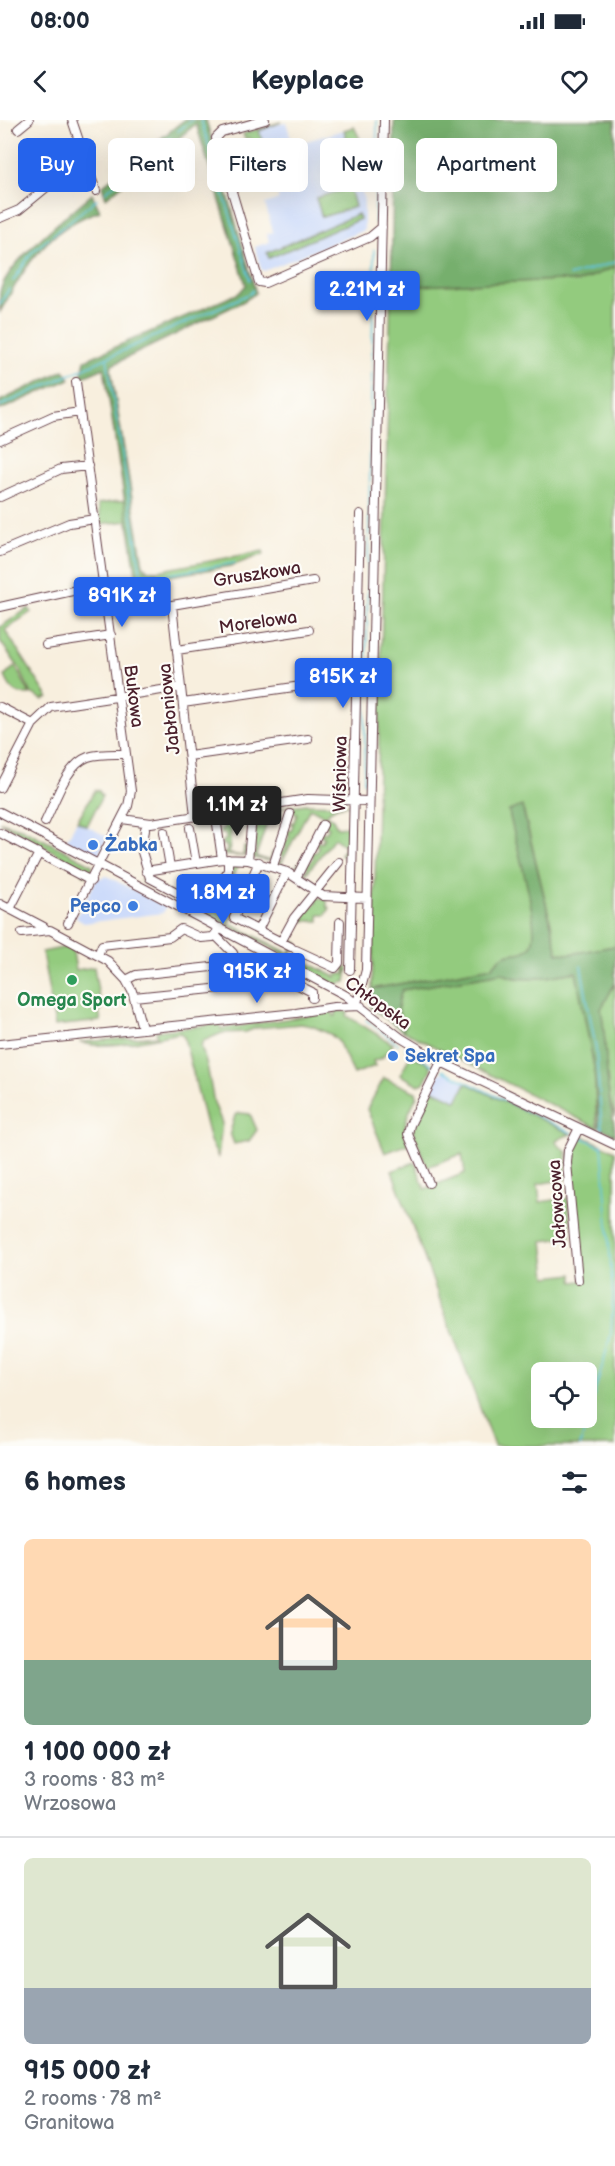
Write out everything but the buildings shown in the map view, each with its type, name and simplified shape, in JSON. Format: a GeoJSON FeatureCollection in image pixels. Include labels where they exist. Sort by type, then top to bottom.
{"type":"FeatureCollection","features":[{"type":"Feature","properties":{"kind":"street"},"geometry":{"type":"LineString","coordinates":[[18,129],[29,120]]}},
{"type":"Feature","properties":{"kind":"street"},"geometry":{"type":"LineString","coordinates":[[72,120],[78,138]]}},
{"type":"Feature","properties":{"kind":"street"},"geometry":{"type":"LineString","coordinates":[[265,120],[222,132],[216,138],[257,280],[266,283],[370,237],[382,227]]}},
{"type":"Feature","properties":{"kind":"street"},"geometry":{"type":"LineString","coordinates":[[0,1044],[296,1013],[359,1004],[366,970],[384,120]]}},
{"type":"Feature","properties":{"kind":"street"},"geometry":{"type":"LineString","coordinates":[[0,218],[19,210],[41,192]]}},
{"type":"Feature","properties":{"kind":"street"},"geometry":{"type":"LineString","coordinates":[[370,237],[381,244]]}},
{"type":"Feature","properties":{"kind":"street","name":"Bukowa"},"geometry":{"type":"LineString","coordinates":[[68,923],[131,797],[76,382]]}},
{"type":"Feature","properties":{"kind":"street"},"geometry":{"type":"LineString","coordinates":[[0,440],[53,416],[80,412]]}},
{"type":"Feature","properties":{"kind":"street"},"geometry":{"type":"LineString","coordinates":[[0,497],[62,469],[88,466]]}},
{"type":"Feature","properties":{"kind":"street","name":"Wiśniowa"},"geometry":{"type":"LineString","coordinates":[[281,942],[333,969],[339,963],[350,966],[360,514]]}},
{"type":"Feature","properties":{"kind":"street"},"geometry":{"type":"LineString","coordinates":[[0,552],[69,524],[95,519]]}},
{"type":"Feature","properties":{"kind":"street","name":"Gruszkowa"},"geometry":{"type":"LineString","coordinates":[[168,605],[313,581]]}},
{"type":"Feature","properties":{"kind":"street"},"geometry":{"type":"LineString","coordinates":[[0,607],[104,584]]}},
{"type":"Feature","properties":{"kind":"street","name":"Jabłoniowa"},"geometry":{"type":"LineString","coordinates":[[168,605],[177,650],[195,816]]}},
{"type":"Feature","properties":{"kind":"street","name":"Morelowa"},"geometry":{"type":"LineString","coordinates":[[177,650],[309,630]]}},
{"type":"Feature","properties":{"kind":"street"},"geometry":{"type":"LineString","coordinates":[[46,645],[111,635]]}},
{"type":"Feature","properties":{"kind":"street"},"geometry":{"type":"LineString","coordinates":[[183,703],[308,685]]}},
{"type":"Feature","properties":{"kind":"street"},"geometry":{"type":"LineString","coordinates":[[0,788],[33,724],[44,712],[57,704],[181,687]]}},
{"type":"Feature","properties":{"kind":"street"},"geometry":{"type":"LineString","coordinates":[[0,706],[33,724]]}},
{"type":"Feature","properties":{"kind":"street"},"geometry":{"type":"LineString","coordinates":[[189,756],[308,739]]}},
{"type":"Feature","properties":{"kind":"street"},"geometry":{"type":"LineString","coordinates":[[45,822],[71,772],[80,762],[94,756],[126,754]]}},
{"type":"Feature","properties":{"kind":"street"},"geometry":{"type":"LineString","coordinates":[[122,819],[151,823],[308,799],[368,801]]}},
{"type":"Feature","properties":{"kind":"street","name":"Chłopska"},"geometry":{"type":"LineString","coordinates":[[0,812],[99,864],[218,932],[345,995],[401,1038],[441,1062],[615,1145]]}},
{"type":"Feature","properties":{"kind":"street"},"geometry":{"type":"LineString","coordinates":[[273,866],[290,814]]}},
{"type":"Feature","properties":{"kind":"street"},"geometry":{"type":"LineString","coordinates":[[248,860],[252,816]]}},
{"type":"Feature","properties":{"kind":"street"},"geometry":{"type":"LineString","coordinates":[[145,829],[142,852],[146,871],[153,881],[208,909],[228,870],[217,824]]}},
{"type":"Feature","properties":{"kind":"street"},"geometry":{"type":"LineString","coordinates":[[297,876],[323,825]]}},
{"type":"Feature","properties":{"kind":"street"},"geometry":{"type":"LineString","coordinates":[[190,828],[196,863]]}},
{"type":"Feature","properties":{"kind":"street"},"geometry":{"type":"LineString","coordinates":[[164,832],[170,867]]}},
{"type":"Feature","properties":{"kind":"street"},"geometry":{"type":"LineString","coordinates":[[0,833],[91,880]]}},
{"type":"Feature","properties":{"kind":"street"},"geometry":{"type":"LineString","coordinates":[[10,909],[39,853]]}},
{"type":"Feature","properties":{"kind":"street"},"geometry":{"type":"LineString","coordinates":[[146,871],[225,859],[248,860],[273,866],[297,876],[328,897],[367,898]]}},
{"type":"Feature","properties":{"kind":"street"},"geometry":{"type":"LineString","coordinates":[[259,862],[256,875],[234,918],[281,942],[294,918],[339,862]]}},
{"type":"Feature","properties":{"kind":"street"},"geometry":{"type":"LineString","coordinates":[[258,930],[288,872]]}},
{"type":"Feature","properties":{"kind":"street"},"geometry":{"type":"LineString","coordinates":[[0,904],[98,955],[126,980],[134,997],[142,1028]]}},
{"type":"Feature","properties":{"kind":"street"},"geometry":{"type":"LineString","coordinates":[[339,963],[340,922]]}},
{"type":"Feature","properties":{"kind":"street"},"geometry":{"type":"LineString","coordinates":[[22,933],[47,928]]}},
{"type":"Feature","properties":{"kind":"street"},"geometry":{"type":"LineString","coordinates":[[98,955],[102,945],[171,937],[181,929],[201,938],[218,932],[234,953],[237,964]]}},
{"type":"Feature","properties":{"kind":"street"},"geometry":{"type":"LineString","coordinates":[[126,980],[136,975],[249,963]]}},
{"type":"Feature","properties":{"kind":"street"},"geometry":{"type":"LineString","coordinates":[[134,997],[290,981],[312,992],[312,999]]}},
{"type":"Feature","properties":{"kind":"street"},"geometry":{"type":"LineString","coordinates":[[334,1006],[345,995]]}},
{"type":"Feature","properties":{"kind":"street"},"geometry":{"type":"LineString","coordinates":[[429,1183],[408,1134],[410,1125],[441,1062]]}},
{"type":"Feature","properties":{"kind":"street","name":"Jałowcowa"},"geometry":{"type":"LineString","coordinates":[[578,1280],[567,1163],[568,1150],[579,1128]]}},
{"type":"Feature","properties":{"kind":"shaded area"},"geometry":{"type":"Polygon","coordinates":[[[286,122],[291,138],[261,138],[259,131],[286,122]]]}},
{"type":"Feature","properties":{"kind":"shaded area"},"geometry":{"type":"Polygon","coordinates":[[[344,130],[346,138],[320,138],[320,192],[362,192],[364,200],[364,230],[264,271],[261,269],[255,247],[269,242],[267,234],[273,232],[265,204],[279,199],[277,192],[308,192],[308,141],[344,130]]]}},
{"type":"Feature","properties":{"kind":"shaded area"},"geometry":{"type":"Polygon","coordinates":[[[77,821],[108,837],[97,857],[66,841],[77,821]]]}},
{"type":"Feature","properties":{"kind":"shaded area"},"geometry":{"type":"Polygon","coordinates":[[[107,876],[166,907],[163,913],[84,923],[76,918],[97,879],[107,876]]]}},
{"type":"Feature","properties":{"kind":"shaded area"},"geometry":{"type":"Polygon","coordinates":[[[445,1072],[466,1083],[457,1101],[432,1089],[439,1074],[445,1072]]]}},
{"type":"Feature","properties":{"kind":"green space"},"geometry":{"type":"Polygon","coordinates":[[[184,120],[206,120],[211,138],[207,138],[207,159],[196,124],[179,138],[162,138],[184,120]]]}},
{"type":"Feature","properties":{"kind":"green space"},"geometry":{"type":"Polygon","coordinates":[[[394,120],[615,120],[615,267],[578,282],[561,280],[391,287],[393,192],[404,192],[404,138],[394,138],[394,120]]]}},
{"type":"Feature","properties":{"kind":"green space"},"geometry":{"type":"Polygon","coordinates":[[[281,122],[259,131],[261,138],[245,138],[243,134],[281,122]]]}},
{"type":"Feature","properties":{"kind":"green space"},"geometry":{"type":"Polygon","coordinates":[[[354,127],[360,138],[346,138],[344,130],[354,127]]]}},
{"type":"Feature","properties":{"kind":"green space"},"geometry":{"type":"Polygon","coordinates":[[[108,181],[108,192],[113,192],[106,198],[102,186],[108,181]]]}},
{"type":"Feature","properties":{"kind":"green space"},"geometry":{"type":"Polygon","coordinates":[[[217,192],[227,192],[256,293],[112,365],[143,565],[147,570],[156,571],[156,578],[137,580],[104,368],[81,378],[85,360],[239,293],[246,285],[217,192]]]}},
{"type":"Feature","properties":{"kind":"green space"},"geometry":{"type":"Polygon","coordinates":[[[336,192],[351,192],[355,207],[322,217],[316,198],[336,192]]]}},
{"type":"Feature","properties":{"kind":"green space"},"geometry":{"type":"Polygon","coordinates":[[[92,194],[100,211],[81,218],[51,238],[29,264],[0,312],[0,293],[4,281],[13,268],[39,240],[92,194]]]}},
{"type":"Feature","properties":{"kind":"green space"},"geometry":{"type":"Polygon","coordinates":[[[358,214],[360,219],[269,258],[267,253],[358,214]]]}},
{"type":"Feature","properties":{"kind":"green space"},"geometry":{"type":"Polygon","coordinates":[[[615,267],[615,946],[570,954],[558,953],[524,812],[509,811],[534,920],[534,935],[530,948],[524,952],[500,958],[492,967],[372,989],[391,287],[561,280],[578,282],[615,267]]]}},
{"type":"Feature","properties":{"kind":"green space"},"geometry":{"type":"Polygon","coordinates":[[[64,370],[70,379],[0,410],[0,401],[64,370]]]}},
{"type":"Feature","properties":{"kind":"green space"},"geometry":{"type":"Polygon","coordinates":[[[125,500],[128,521],[101,524],[98,504],[125,500]]]}},
{"type":"Feature","properties":{"kind":"green space"},"geometry":{"type":"Polygon","coordinates":[[[263,551],[264,554],[231,566],[156,578],[156,571],[263,551]]]}},
{"type":"Feature","properties":{"kind":"green space"},"geometry":{"type":"Polygon","coordinates":[[[29,608],[31,612],[5,630],[48,697],[43,700],[31,693],[19,668],[0,641],[0,627],[29,608]]]}},
{"type":"Feature","properties":{"kind":"green space"},"geometry":{"type":"Polygon","coordinates":[[[15,666],[30,694],[17,692],[9,684],[5,676],[15,666]]]}},
{"type":"Feature","properties":{"kind":"green space"},"geometry":{"type":"Polygon","coordinates":[[[95,790],[99,791],[102,796],[87,826],[77,821],[95,790]]]}},
{"type":"Feature","properties":{"kind":"green space"},"geometry":{"type":"Polygon","coordinates":[[[350,805],[331,810],[321,824],[319,823],[323,815],[310,808],[281,864],[294,871],[279,865],[276,861],[280,862],[283,856],[279,854],[280,851],[284,852],[286,846],[282,844],[283,841],[287,841],[290,835],[286,833],[287,830],[291,831],[293,824],[289,823],[294,822],[297,814],[293,812],[294,808],[289,806],[350,805]]]}},
{"type":"Feature","properties":{"kind":"green space"},"geometry":{"type":"Polygon","coordinates":[[[522,806],[558,953],[570,954],[615,946],[615,983],[601,1009],[608,1091],[615,1135],[599,1127],[594,1067],[576,972],[528,979],[510,977],[502,973],[402,990],[398,1008],[405,1026],[403,1031],[371,1008],[372,989],[492,967],[500,958],[522,952],[531,946],[534,936],[530,902],[509,811],[522,806]]]}},
{"type":"Feature","properties":{"kind":"green space"},"geometry":{"type":"Polygon","coordinates":[[[284,807],[271,811],[256,856],[268,861],[253,858],[251,855],[255,853],[255,846],[251,845],[252,842],[256,842],[256,835],[252,834],[252,831],[256,831],[257,824],[253,823],[257,822],[258,815],[232,817],[229,854],[242,856],[224,855],[223,853],[227,852],[226,845],[222,845],[222,841],[226,840],[225,833],[221,834],[220,830],[224,829],[223,820],[214,822],[216,830],[213,831],[212,818],[284,807]]]}},
{"type":"Feature","properties":{"kind":"green space"},"geometry":{"type":"Polygon","coordinates":[[[328,816],[333,819],[337,827],[348,826],[349,848],[342,856],[340,854],[346,847],[334,838],[304,877],[300,875],[301,871],[305,873],[308,866],[305,864],[307,861],[310,863],[314,856],[310,854],[312,851],[316,853],[319,847],[315,844],[317,841],[321,843],[324,837],[320,835],[322,832],[326,833],[329,827],[325,825],[328,816]]]}},
{"type":"Feature","properties":{"kind":"green space"},"geometry":{"type":"Polygon","coordinates":[[[0,822],[21,828],[91,864],[93,867],[89,876],[83,874],[85,869],[0,822]]]}},
{"type":"Feature","properties":{"kind":"green space"},"geometry":{"type":"Polygon","coordinates":[[[231,867],[238,867],[216,910],[229,917],[233,909],[235,910],[229,923],[290,954],[293,945],[287,942],[286,937],[298,943],[298,948],[294,947],[290,957],[140,880],[147,878],[152,884],[208,912],[213,912],[217,904],[214,902],[215,899],[219,901],[222,894],[219,892],[220,889],[224,891],[228,885],[224,882],[225,880],[229,881],[233,873],[230,871],[231,867]]]}},
{"type":"Feature","properties":{"kind":"green space"},"geometry":{"type":"Polygon","coordinates":[[[315,897],[327,900],[327,907],[330,908],[326,915],[319,915],[319,921],[300,921],[306,914],[303,911],[305,909],[308,911],[317,902],[315,897]]]}},
{"type":"Feature","properties":{"kind":"green space","name":"Omega Sport"},"geometry":{"type":"Polygon","coordinates":[[[72,946],[76,970],[94,967],[101,1021],[55,1026],[42,952],[72,946]]]}},
{"type":"Feature","properties":{"kind":"green space"},"geometry":{"type":"Polygon","coordinates":[[[294,956],[336,977],[338,974],[345,974],[345,969],[341,968],[345,966],[348,968],[346,982],[334,985],[291,958],[294,956]]]}},
{"type":"Feature","properties":{"kind":"green space"},"geometry":{"type":"Polygon","coordinates":[[[576,972],[594,1067],[597,1128],[403,1031],[405,1026],[398,1008],[402,990],[502,973],[510,977],[528,979],[576,972]]]}},
{"type":"Feature","properties":{"kind":"green space"},"geometry":{"type":"Polygon","coordinates":[[[615,983],[615,1117],[607,1078],[601,1009],[615,983]]]}},
{"type":"Feature","properties":{"kind":"green space"},"geometry":{"type":"Polygon","coordinates":[[[336,1011],[348,1012],[347,1016],[393,1044],[382,1058],[373,1061],[375,1066],[354,1074],[338,1041],[330,1034],[301,1024],[222,1033],[203,1041],[201,1046],[214,1103],[222,1123],[218,1157],[210,1141],[184,1037],[180,1033],[115,1045],[91,1045],[81,1042],[157,1036],[156,1031],[220,1024],[221,1029],[332,1012],[336,1016],[336,1011]]]}},
{"type":"Feature","properties":{"kind":"green space"},"geometry":{"type":"Polygon","coordinates":[[[411,1054],[430,1065],[431,1069],[424,1083],[419,1085],[400,1075],[411,1054]]]}},
{"type":"Feature","properties":{"kind":"green space"},"geometry":{"type":"Polygon","coordinates":[[[384,1078],[416,1092],[417,1096],[405,1125],[408,1144],[385,1153],[367,1109],[384,1078]]]}},
{"type":"Feature","properties":{"kind":"green space"},"geometry":{"type":"Polygon","coordinates":[[[466,1083],[571,1134],[556,1140],[557,1144],[566,1151],[566,1179],[538,1184],[540,1202],[568,1198],[571,1237],[543,1241],[547,1277],[573,1274],[573,1282],[582,1281],[570,1154],[579,1136],[615,1151],[615,1446],[494,1446],[392,1171],[415,1162],[425,1189],[465,1173],[462,1154],[427,1167],[413,1131],[432,1089],[457,1101],[466,1083]]]}},
{"type":"Feature","properties":{"kind":"green space"},"geometry":{"type":"Polygon","coordinates":[[[250,1114],[257,1130],[249,1141],[234,1144],[230,1133],[235,1115],[250,1114]]]}},
{"type":"Feature","properties":{"kind":"waterway"},"geometry":{"type":"LineString","coordinates":[[178,131],[192,120]]}},
{"type":"Feature","properties":{"kind":"waterway"},"geometry":{"type":"LineString","coordinates":[[201,120],[250,280]]}},
{"type":"Feature","properties":{"kind":"waterway"},"geometry":{"type":"LineString","coordinates":[[375,223],[377,120]]}},
{"type":"Feature","properties":{"kind":"waterway"},"geometry":{"type":"LineString","coordinates":[[13,281],[32,252],[97,199]]}},
{"type":"Feature","properties":{"kind":"waterway"},"geometry":{"type":"LineString","coordinates":[[364,783],[374,250]]}},
{"type":"Feature","properties":{"kind":"waterway"},"geometry":{"type":"LineString","coordinates":[[569,276],[615,262]]}},
{"type":"Feature","properties":{"kind":"waterway"},"geometry":{"type":"LineString","coordinates":[[0,304],[9,289]]}},
{"type":"Feature","properties":{"kind":"waterway"},"geometry":{"type":"LineString","coordinates":[[0,406],[251,293],[253,290]]}},
{"type":"Feature","properties":{"kind":"waterway"},"geometry":{"type":"LineString","coordinates":[[107,358],[141,574],[146,578],[235,563]]}},
{"type":"Feature","properties":{"kind":"waterway"},"geometry":{"type":"LineString","coordinates":[[581,966],[596,1049],[602,1131]]}},
{"type":"Feature","properties":{"kind":"waterway"},"geometry":{"type":"LineString","coordinates":[[366,1020],[398,1044]]}},
{"type":"Feature","properties":{"kind":"waterway"},"geometry":{"type":"LineString","coordinates":[[405,1048],[434,1066]]}},
{"type":"Feature","properties":{"kind":"waterway"},"geometry":{"type":"LineString","coordinates":[[442,1070],[572,1133]]}},
{"type":"Feature","properties":{"kind":"waterway"},"geometry":{"type":"LineString","coordinates":[[579,1136],[602,1147]]}},
{"type":"Feature","properties":{"kind":"waterway"},"geometry":{"type":"LineString","coordinates":[[580,1446],[611,1334],[613,1297],[602,1144]]}},
{"type":"Feature","properties":{"kind":"place","name":"Żabka"},"geometry":{"type":"Point","coordinates":[93,845]}},
{"type":"Feature","properties":{"kind":"place","name":"Pepco"},"geometry":{"type":"Point","coordinates":[133,906]}},
{"type":"Feature","properties":{"kind":"place","name":"Omega Sport"},"geometry":{"type":"Point","coordinates":[72,980]}},
{"type":"Feature","properties":{"kind":"place","name":"Sekret Spa"},"geometry":{"type":"Point","coordinates":[393,1056]}}]}
